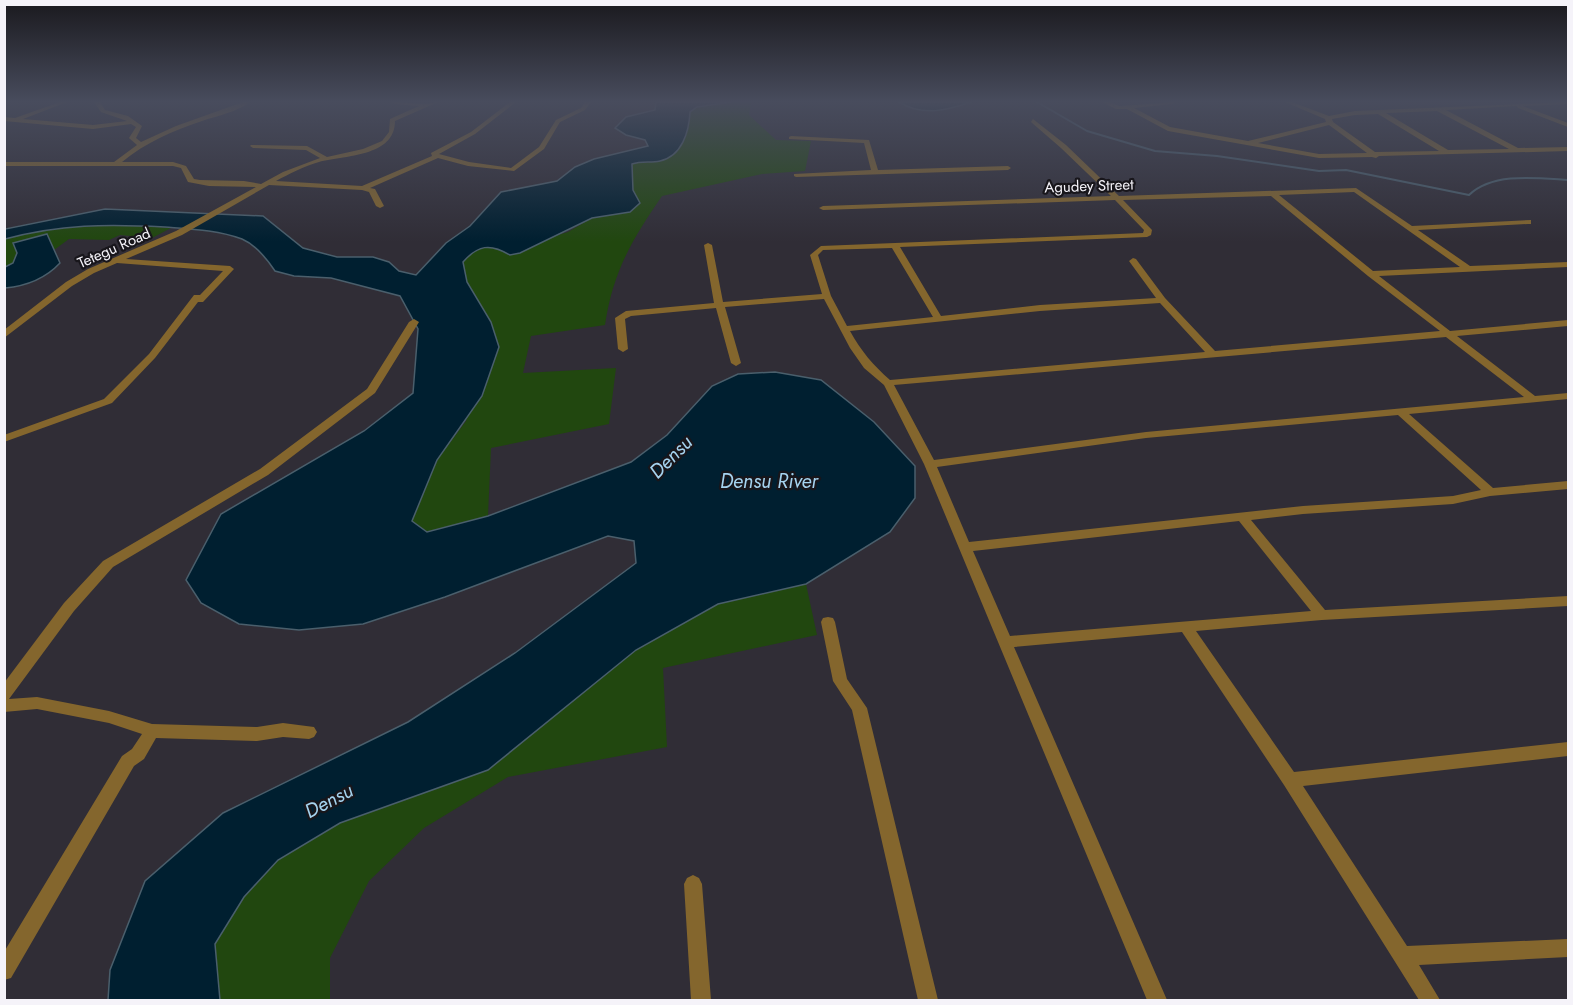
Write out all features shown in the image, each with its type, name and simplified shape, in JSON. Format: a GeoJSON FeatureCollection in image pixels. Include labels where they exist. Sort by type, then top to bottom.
{"type":"FeatureCollection","features":[{"type":"Feature","properties":{"kind":"street"},"geometry":{"type":"LineString","coordinates":[[117,163],[124,154],[134,149]]}},
{"type":"Feature","properties":{"kind":"street"},"geometry":{"type":"LineString","coordinates":[[309,149],[325,158],[357,154],[368,149]]}},
{"type":"Feature","properties":{"kind":"street"},"geometry":{"type":"LineString","coordinates":[[435,157],[435,152],[441,149]]}},
{"type":"Feature","properties":{"kind":"street"},"geometry":{"type":"LineString","coordinates":[[363,188],[435,157],[512,170],[541,149]]}},
{"type":"Feature","properties":{"kind":"street"},"geometry":{"type":"LineString","coordinates":[[869,149],[875,171]]}},
{"type":"Feature","properties":{"kind":"street"},"geometry":{"type":"LineString","coordinates":[[1066,149],[1148,230],[1147,235],[821,248],[814,255],[827,296],[843,329],[868,366],[888,383],[930,464],[1157,1000]]}},
{"type":"Feature","properties":{"kind":"street"},"geometry":{"type":"LineString","coordinates":[[1276,149],[1319,156],[1569,149]]}},
{"type":"Feature","properties":{"kind":"street"},"geometry":{"type":"LineString","coordinates":[[1365,149],[1376,156]]}},
{"type":"Feature","properties":{"kind":"street"},"geometry":{"type":"LineString","coordinates":[[1442,149],[1449,153]]}},
{"type":"Feature","properties":{"kind":"street"},"geometry":{"type":"LineString","coordinates":[[1513,149],[1517,151]]}},
{"type":"Feature","properties":{"kind":"street","name":"Tetegu Road"},"geometry":{"type":"LineString","coordinates":[[4,335],[69,284],[113,261],[179,233],[265,184],[325,158]]}},
{"type":"Feature","properties":{"kind":"street"},"geometry":{"type":"LineString","coordinates":[[4,164],[173,164],[184,167],[190,180],[203,184],[241,182],[363,188],[372,191],[380,206]]}},
{"type":"Feature","properties":{"kind":"street"},"geometry":{"type":"LineString","coordinates":[[796,175],[1008,168]]}},
{"type":"Feature","properties":{"kind":"street","name":"Agudey Street"},"geometry":{"type":"LineString","coordinates":[[823,208],[1356,190],[1410,228]]}},
{"type":"Feature","properties":{"kind":"street"},"geometry":{"type":"LineString","coordinates":[[1275,194],[1443,332],[1533,399]]}},
{"type":"Feature","properties":{"kind":"street"},"geometry":{"type":"LineString","coordinates":[[1410,228],[1528,222]]}},
{"type":"Feature","properties":{"kind":"street"},"geometry":{"type":"LineString","coordinates":[[1410,228],[1470,270]]}},
{"type":"Feature","properties":{"kind":"street"},"geometry":{"type":"LineString","coordinates":[[708,245],[736,363]]}},
{"type":"Feature","properties":{"kind":"street"},"geometry":{"type":"LineString","coordinates":[[896,245],[938,318]]}},
{"type":"Feature","properties":{"kind":"street"},"geometry":{"type":"LineString","coordinates":[[4,439],[108,401],[152,356],[199,299],[230,269],[113,261]]}},
{"type":"Feature","properties":{"kind":"street"},"geometry":{"type":"LineString","coordinates":[[1133,261],[1162,300],[1211,353]]}},
{"type":"Feature","properties":{"kind":"street"},"geometry":{"type":"LineString","coordinates":[[1371,274],[1569,264]]}},
{"type":"Feature","properties":{"kind":"street"},"geometry":{"type":"LineString","coordinates":[[623,349],[620,318],[623,315],[721,304],[827,296]]}},
{"type":"Feature","properties":{"kind":"street"},"geometry":{"type":"LineString","coordinates":[[843,329],[1091,303],[1162,300]]}},
{"type":"Feature","properties":{"kind":"street"},"geometry":{"type":"LineString","coordinates":[[4,695],[69,607],[108,564],[264,472],[371,391],[414,322]]}},
{"type":"Feature","properties":{"kind":"street"},"geometry":{"type":"LineString","coordinates":[[888,383],[1443,332],[1569,323]]}},
{"type":"Feature","properties":{"kind":"street"},"geometry":{"type":"LineString","coordinates":[[930,464],[1146,435],[1569,396]]}},
{"type":"Feature","properties":{"kind":"street"},"geometry":{"type":"LineString","coordinates":[[1400,411],[1490,492]]}},
{"type":"Feature","properties":{"kind":"street"},"geometry":{"type":"LineString","coordinates":[[967,548],[1303,510],[1453,500],[1490,492],[1569,485]]}},
{"type":"Feature","properties":{"kind":"street"},"geometry":{"type":"LineString","coordinates":[[1242,518],[1322,615]]}},
{"type":"Feature","properties":{"kind":"street"},"geometry":{"type":"LineString","coordinates":[[1004,642],[1322,615],[1569,601]]}},
{"type":"Feature","properties":{"kind":"street"},"geometry":{"type":"LineString","coordinates":[[828,622],[840,681],[859,708],[928,1000]]}},
{"type":"Feature","properties":{"kind":"street"},"geometry":{"type":"LineString","coordinates":[[1186,627],[1290,780],[1430,1000]]}},
{"type":"Feature","properties":{"kind":"street"},"geometry":{"type":"LineString","coordinates":[[4,706],[37,703],[109,717],[152,731],[256,734],[283,730],[309,732]]}},
{"type":"Feature","properties":{"kind":"street"},"geometry":{"type":"LineString","coordinates":[[4,971],[128,761],[138,754],[152,731]]}},
{"type":"Feature","properties":{"kind":"street"},"geometry":{"type":"LineString","coordinates":[[1290,780],[1569,749]]}},
{"type":"Feature","properties":{"kind":"street"},"geometry":{"type":"LineString","coordinates":[[693,884],[701,1000]]}},
{"type":"Feature","properties":{"kind":"street"},"geometry":{"type":"LineString","coordinates":[[1402,956],[1569,948]]}},
{"type":"Feature","properties":{"kind":"green space"},"geometry":{"type":"Polygon","coordinates":[[[677,149],[809,149],[805,171],[762,174],[662,196],[625,257],[613,288],[605,325],[531,336],[523,373],[616,368],[609,424],[491,448],[488,516],[427,532],[412,521],[437,460],[466,421],[491,322],[467,282],[463,262],[473,252],[484,247],[496,248],[510,254],[568,232],[592,218],[630,212],[632,164],[664,159],[677,149]]]}},
{"type":"Feature","properties":{"kind":"green space"},"geometry":{"type":"Polygon","coordinates":[[[105,224],[171,228],[152,238],[120,235],[109,240],[69,239],[54,250],[47,234],[14,243],[17,253],[13,263],[5,267],[5,239],[62,226],[105,224]]]}},
{"type":"Feature","properties":{"kind":"green space"},"geometry":{"type":"Polygon","coordinates":[[[806,584],[817,635],[663,668],[667,747],[508,777],[424,828],[369,881],[330,958],[330,1000],[220,1000],[215,944],[244,897],[278,860],[340,823],[488,770],[636,650],[718,604],[806,584]]]}},
{"type":"Feature","properties":{"kind":"water","name":"Densu River"},"geometry":{"type":"Polygon","coordinates":[[[636,149],[679,149],[668,158],[657,162],[632,164],[633,190],[640,203],[630,212],[592,218],[520,253],[510,255],[490,247],[479,249],[463,262],[467,282],[491,322],[499,347],[482,396],[437,460],[412,521],[427,532],[488,516],[631,462],[667,435],[712,386],[738,374],[775,372],[821,380],[874,422],[915,466],[915,498],[890,532],[806,584],[718,604],[636,650],[488,770],[340,823],[278,860],[244,897],[215,944],[220,1000],[108,1000],[110,970],[145,881],[223,813],[408,722],[515,653],[636,563],[634,541],[608,536],[445,597],[363,624],[299,630],[239,624],[201,603],[186,580],[221,514],[364,431],[413,393],[418,329],[400,296],[331,278],[294,276],[275,271],[252,245],[242,239],[214,232],[165,227],[104,226],[45,230],[5,239],[5,229],[105,209],[263,216],[303,248],[337,257],[373,257],[389,262],[399,271],[416,275],[446,243],[470,226],[501,192],[557,181],[575,167],[594,159],[636,149]]]}},
{"type":"Feature","properties":{"kind":"water"},"geometry":{"type":"Polygon","coordinates":[[[47,234],[60,263],[35,281],[5,288],[5,267],[13,263],[17,253],[13,243],[47,234]]]}},
{"type":"Feature","properties":{"kind":"waterway"},"geometry":{"type":"LineString","coordinates":[[1148,149],[1217,156],[1319,171],[1346,170],[1469,195],[1490,183],[1516,178],[1568,180]]}},
{"type":"Feature","properties":{"kind":"water label","name":"Densu"},"geometry":{"type":"Point","coordinates":[671,457]}},
{"type":"Feature","properties":{"kind":"water label","name":"Densu"},"geometry":{"type":"Point","coordinates":[329,801]}}]}
